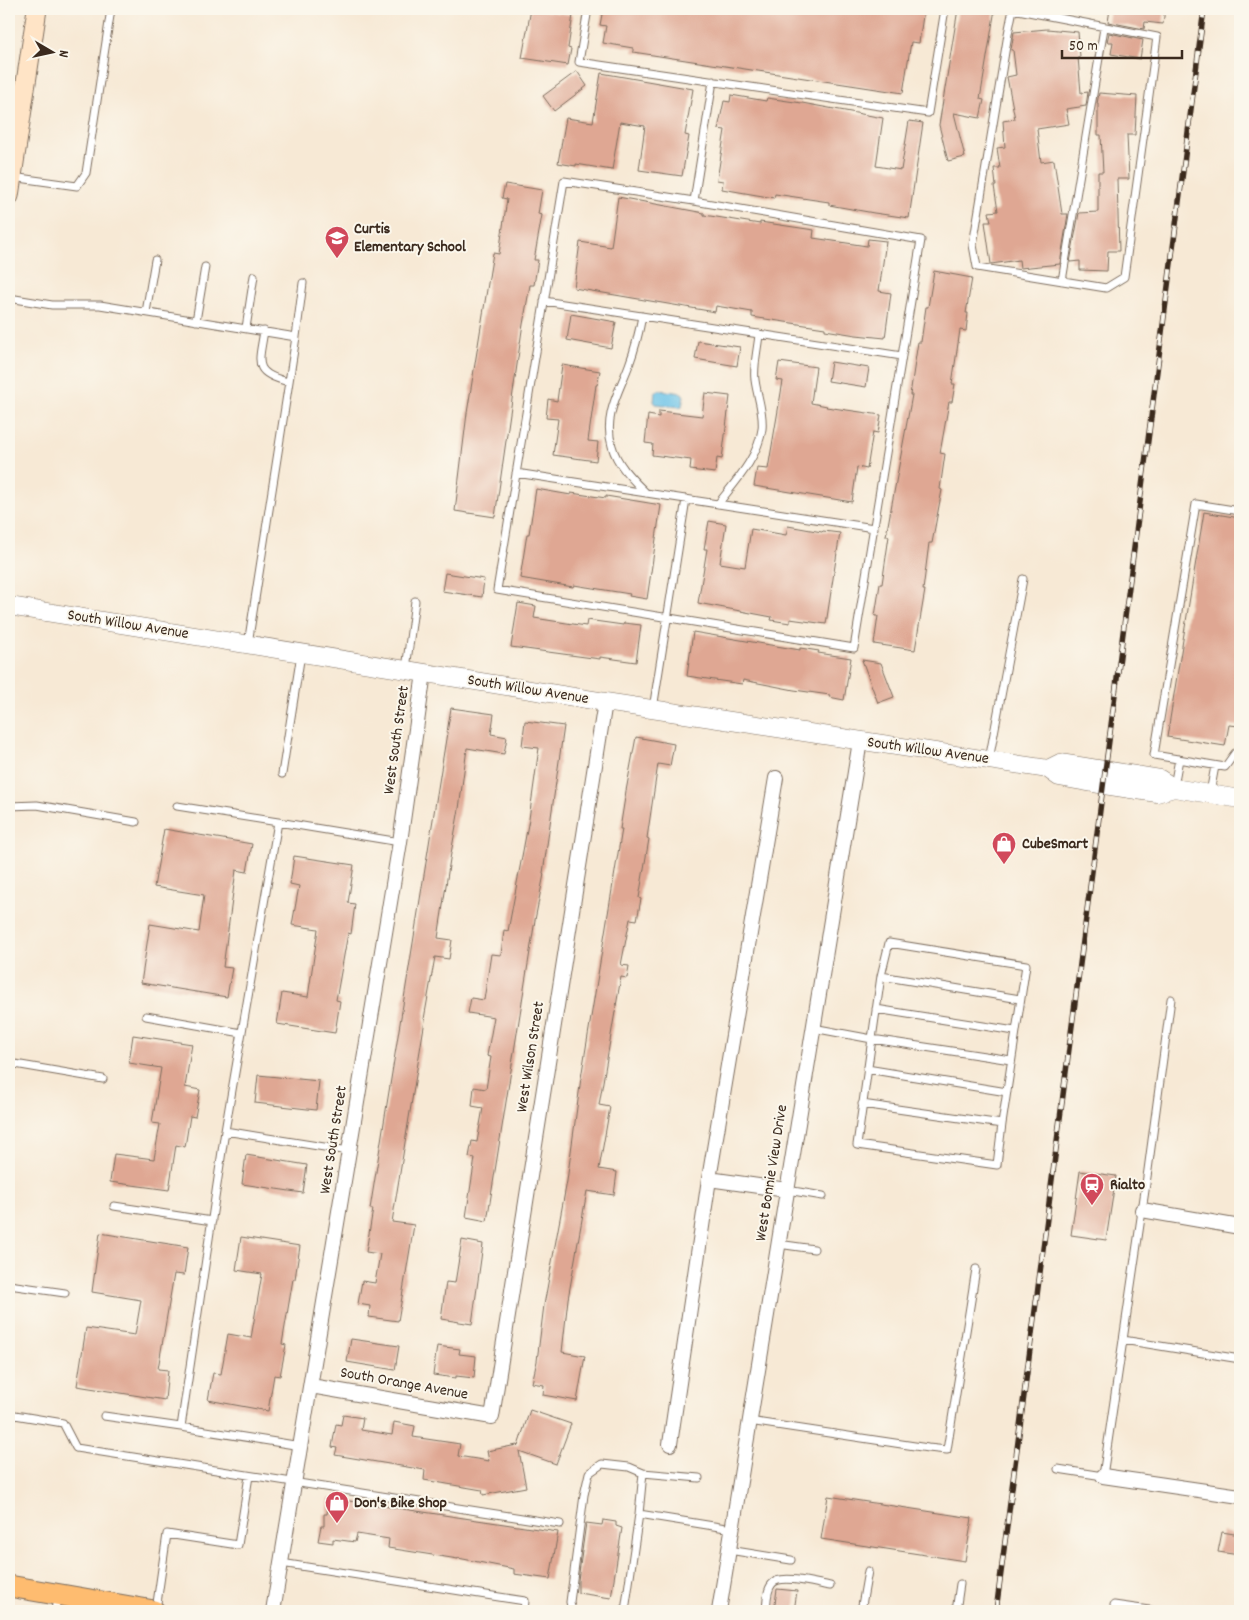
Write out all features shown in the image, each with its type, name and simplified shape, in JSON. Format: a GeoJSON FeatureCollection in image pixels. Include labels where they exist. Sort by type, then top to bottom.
{"type":"FeatureCollection","features":[{"type":"Feature","properties":{"kind":"main road"},"geometry":{"type":"LineString","coordinates":[[9,196],[12,177],[13,142],[37,9]]}},
{"type":"Feature","properties":{"kind":"main road"},"geometry":{"type":"LineString","coordinates":[[9,1586],[56,1603],[92,1603],[155,1611]]}},
{"type":"Feature","properties":{"kind":"street","name":"South Willow Avenue"},"geometry":{"type":"LineString","coordinates":[[9,606],[653,710],[1048,769],[1059,777],[1157,793],[1174,788],[1240,799]]}},
{"type":"Feature","properties":{"kind":"street","name":"West South Street"},"geometry":{"type":"LineString","coordinates":[[273,1611],[400,842],[424,673]]}},
{"type":"Feature","properties":{"kind":"street","name":"West Wilson Street"},"geometry":{"type":"LineString","coordinates":[[492,1417],[605,702]]}},
{"type":"Feature","properties":{"kind":"street","name":"West Bonnie View Drive"},"geometry":{"type":"LineString","coordinates":[[719,1611],[860,741]]}},
{"type":"Feature","properties":{"kind":"street"},"geometry":{"type":"LineString","coordinates":[[670,1444],[709,1179],[776,778]]}},
{"type":"Feature","properties":{"kind":"street"},"geometry":{"type":"LineString","coordinates":[[709,1179],[787,1190]]}},
{"type":"Feature","properties":{"kind":"street"},"geometry":{"type":"LineString","coordinates":[[1142,1210],[1240,1227]]}},
{"type":"Feature","properties":{"kind":"street","name":"South Orange Avenue"},"geometry":{"type":"LineString","coordinates":[[311,1386],[492,1417]]}},
{"type":"Feature","properties":{"kind":"street"},"geometry":{"type":"LineString","coordinates":[[1103,1476],[1240,1496]]}},
{"type":"Feature","properties":{"kind":"lane"},"geometry":{"type":"LineString","coordinates":[[12,177],[77,186],[86,173],[111,9]]}},
{"type":"Feature","properties":{"kind":"lane"},"geometry":{"type":"LineString","coordinates":[[588,9],[579,62],[928,113],[945,9]]}},
{"type":"Feature","properties":{"kind":"lane"},"geometry":{"type":"LineString","coordinates":[[1013,9],[1104,28],[1156,37],[1124,277],[1106,288],[977,267],[973,245],[1013,9]]}},
{"type":"Feature","properties":{"kind":"lane"},"geometry":{"type":"LineString","coordinates":[[1062,281],[1104,28]]}},
{"type":"Feature","properties":{"kind":"lane"},"geometry":{"type":"LineString","coordinates":[[694,201],[713,82]]}},
{"type":"Feature","properties":{"kind":"lane"},"geometry":{"type":"LineString","coordinates":[[564,181],[694,201],[921,240],[854,648],[497,590],[564,181]]}},
{"type":"Feature","properties":{"kind":"lane"},"geometry":{"type":"LineString","coordinates":[[146,312],[154,260]]}},
{"type":"Feature","properties":{"kind":"lane"},"geometry":{"type":"LineString","coordinates":[[196,321],[205,267]]}},
{"type":"Feature","properties":{"kind":"lane"},"geometry":{"type":"LineString","coordinates":[[246,328],[254,276]]}},
{"type":"Feature","properties":{"kind":"lane"},"geometry":{"type":"LineString","coordinates":[[248,644],[303,283]]}},
{"type":"Feature","properties":{"kind":"lane"},"geometry":{"type":"LineString","coordinates":[[9,298],[52,305],[100,305],[296,337]]}},
{"type":"Feature","properties":{"kind":"lane"},"geometry":{"type":"LineString","coordinates":[[544,302],[902,356]]}},
{"type":"Feature","properties":{"kind":"lane"},"geometry":{"type":"LineString","coordinates":[[642,316],[637,342],[613,400],[609,421],[612,447],[627,474],[646,493]]}},
{"type":"Feature","properties":{"kind":"lane"},"geometry":{"type":"LineString","coordinates":[[264,331],[260,361],[261,368],[270,376],[289,382]]}},
{"type":"Feature","properties":{"kind":"lane"},"geometry":{"type":"LineString","coordinates":[[718,504],[742,474],[756,450],[762,429],[761,407],[754,378],[759,334]]}},
{"type":"Feature","properties":{"kind":"lane"},"geometry":{"type":"LineString","coordinates":[[516,473],[874,528]]}},
{"type":"Feature","properties":{"kind":"lane"},"geometry":{"type":"LineString","coordinates":[[653,710],[686,499]]}},
{"type":"Feature","properties":{"kind":"lane"},"geometry":{"type":"LineString","coordinates":[[1240,510],[1196,504],[1154,755],[1225,768],[1235,753],[1240,754]]}},
{"type":"Feature","properties":{"kind":"lane"},"geometry":{"type":"LineString","coordinates":[[990,760],[1023,579]]}},
{"type":"Feature","properties":{"kind":"lane"},"geometry":{"type":"LineString","coordinates":[[406,670],[415,602]]}},
{"type":"Feature","properties":{"kind":"lane"},"geometry":{"type":"LineString","coordinates":[[282,774],[301,654]]}},
{"type":"Feature","properties":{"kind":"lane"},"geometry":{"type":"LineString","coordinates":[[1174,788],[1179,759]]}},
{"type":"Feature","properties":{"kind":"lane"},"geometry":{"type":"LineString","coordinates":[[1210,794],[1215,766]]}},
{"type":"Feature","properties":{"kind":"lane"},"geometry":{"type":"LineString","coordinates":[[9,806],[37,805],[136,822]]}},
{"type":"Feature","properties":{"kind":"lane"},"geometry":{"type":"LineString","coordinates":[[177,806],[400,842]]}},
{"type":"Feature","properties":{"kind":"lane"},"geometry":{"type":"LineString","coordinates":[[181,1427],[225,1131],[278,822]]}},
{"type":"Feature","properties":{"kind":"lane"},"geometry":{"type":"LineString","coordinates":[[889,942],[1026,965],[1020,999],[997,1165],[857,1145],[881,976],[889,942]]}},
{"type":"Feature","properties":{"kind":"lane"},"geometry":{"type":"LineString","coordinates":[[881,976],[1020,999]]}},
{"type":"Feature","properties":{"kind":"lane"},"geometry":{"type":"LineString","coordinates":[[1058,1469],[1103,1476],[1171,999]]}},
{"type":"Feature","properties":{"kind":"lane"},"geometry":{"type":"LineString","coordinates":[[876,1009],[1015,1031]]}},
{"type":"Feature","properties":{"kind":"lane"},"geometry":{"type":"LineString","coordinates":[[146,1016],[242,1033]]}},
{"type":"Feature","properties":{"kind":"lane"},"geometry":{"type":"LineString","coordinates":[[813,1028],[1011,1060]]}},
{"type":"Feature","properties":{"kind":"lane"},"geometry":{"type":"LineString","coordinates":[[9,1063],[103,1079]]}},
{"type":"Feature","properties":{"kind":"lane"},"geometry":{"type":"LineString","coordinates":[[867,1068],[1006,1092]]}},
{"type":"Feature","properties":{"kind":"lane"},"geometry":{"type":"LineString","coordinates":[[862,1104],[1002,1124]]}},
{"type":"Feature","properties":{"kind":"lane"},"geometry":{"type":"LineString","coordinates":[[225,1131],[350,1151]]}},
{"type":"Feature","properties":{"kind":"lane"},"geometry":{"type":"LineString","coordinates":[[787,1190],[823,1196]]}},
{"type":"Feature","properties":{"kind":"lane"},"geometry":{"type":"LineString","coordinates":[[114,1206],[212,1221]]}},
{"type":"Feature","properties":{"kind":"lane"},"geometry":{"type":"LineString","coordinates":[[778,1244],[814,1250]]}},
{"type":"Feature","properties":{"kind":"lane"},"geometry":{"type":"LineString","coordinates":[[749,1421],[947,1450],[976,1269]]}},
{"type":"Feature","properties":{"kind":"lane"},"geometry":{"type":"LineString","coordinates":[[9,1285],[65,1293]]}},
{"type":"Feature","properties":{"kind":"lane"},"geometry":{"type":"LineString","coordinates":[[1123,1340],[1240,1359]]}},
{"type":"Feature","properties":{"kind":"lane"},"geometry":{"type":"LineString","coordinates":[[9,1414],[62,1423],[76,1448],[560,1524]]}},
{"type":"Feature","properties":{"kind":"lane"},"geometry":{"type":"LineString","coordinates":[[104,1416],[301,1446]]}},
{"type":"Feature","properties":{"kind":"lane"},"geometry":{"type":"LineString","coordinates":[[572,1611],[570,1602],[577,1541],[584,1495],[590,1473],[602,1464],[629,1467],[643,1473],[699,1478]]}},
{"type":"Feature","properties":{"kind":"lane"},"geometry":{"type":"LineString","coordinates":[[625,1611],[643,1473]]}},
{"type":"Feature","properties":{"kind":"lane"},"geometry":{"type":"LineString","coordinates":[[155,1611],[167,1534],[238,1545],[249,1476]]}},
{"type":"Feature","properties":{"kind":"lane"},"geometry":{"type":"LineString","coordinates":[[639,1514],[732,1529]]}},
{"type":"Feature","properties":{"kind":"lane"},"geometry":{"type":"LineString","coordinates":[[728,1550],[791,1560]]}},
{"type":"Feature","properties":{"kind":"lane"},"geometry":{"type":"LineString","coordinates":[[281,1563],[525,1601],[524,1611]]}},
{"type":"Feature","properties":{"kind":"lane"},"geometry":{"type":"LineString","coordinates":[[861,1611],[868,1571]]}},
{"type":"Feature","properties":{"kind":"lane"},"geometry":{"type":"LineString","coordinates":[[766,1611],[771,1584],[781,1579],[830,1586]]}},
{"type":"Feature","properties":{"kind":"lane"},"geometry":{"type":"LineString","coordinates":[[956,1611],[960,1584]]}},
{"type":"Feature","properties":{"kind":"lane"},"geometry":{"type":"LineString","coordinates":[[1114,1605],[1156,1611]]}},
{"type":"Feature","properties":{"kind":"water"},"geometry":{"type":"Polygon","coordinates":[[[659,390],[682,393],[684,396],[682,406],[656,404],[654,402],[655,392],[659,390]]]}},
{"type":"Feature","properties":{"kind":"building"},"geometry":{"type":"Polygon","coordinates":[[[531,9],[573,15],[568,48],[571,49],[568,65],[522,58],[531,9]]]}},
{"type":"Feature","properties":{"kind":"building"},"geometry":{"type":"Polygon","coordinates":[[[603,9],[924,9],[919,43],[911,42],[903,93],[633,52],[633,48],[603,43],[606,26],[600,25],[603,9]]]}},
{"type":"Feature","properties":{"kind":"building"},"geometry":{"type":"Polygon","coordinates":[[[958,9],[995,9],[980,99],[984,100],[980,118],[954,113],[965,157],[948,161],[939,125],[958,9]]]}},
{"type":"Feature","properties":{"kind":"building"},"geometry":{"type":"Polygon","coordinates":[[[1110,9],[1165,9],[1163,24],[1145,22],[1144,29],[1108,22],[1110,9]]]}},
{"type":"Feature","properties":{"kind":"building"},"geometry":{"type":"Polygon","coordinates":[[[1047,29],[1078,32],[1081,93],[1088,92],[1086,106],[1066,109],[1069,124],[1037,129],[1041,162],[1054,160],[1062,214],[1068,214],[1060,264],[1020,268],[1019,260],[991,264],[985,222],[991,222],[989,212],[998,211],[994,186],[996,186],[994,168],[1000,168],[997,148],[1005,147],[1003,121],[1015,119],[1007,77],[1016,75],[1013,50],[1011,50],[1014,32],[1047,29]]]}},
{"type":"Feature","properties":{"kind":"building"},"geometry":{"type":"Polygon","coordinates":[[[1109,33],[1143,40],[1140,59],[1111,54],[1113,42],[1107,42],[1109,33]]]}},
{"type":"Feature","properties":{"kind":"building"},"geometry":{"type":"Polygon","coordinates":[[[577,71],[587,86],[554,111],[543,96],[577,71]]]}},
{"type":"Feature","properties":{"kind":"building"},"geometry":{"type":"Polygon","coordinates":[[[601,73],[693,89],[685,135],[689,136],[682,176],[639,170],[645,126],[620,122],[612,170],[558,163],[566,118],[593,122],[601,73]]]}},
{"type":"Feature","properties":{"kind":"building"},"geometry":{"type":"Polygon","coordinates":[[[1099,93],[1137,96],[1135,135],[1127,135],[1129,179],[1117,179],[1119,251],[1108,251],[1107,271],[1080,270],[1080,261],[1070,262],[1079,213],[1098,212],[1098,172],[1103,172],[1101,135],[1098,135],[1097,104],[1099,93]]]}},
{"type":"Feature","properties":{"kind":"building"},"geometry":{"type":"Polygon","coordinates":[[[731,95],[766,101],[767,98],[802,103],[883,118],[876,166],[901,170],[909,121],[923,123],[909,218],[829,205],[829,202],[775,194],[774,198],[722,189],[723,181],[717,180],[725,130],[718,129],[724,101],[730,102],[731,95]]]}},
{"type":"Feature","properties":{"kind":"building"},"geometry":{"type":"Polygon","coordinates":[[[505,184],[542,190],[538,214],[542,215],[534,260],[538,260],[534,285],[530,285],[522,330],[495,517],[455,511],[467,413],[493,253],[499,254],[507,199],[502,198],[505,184]]]}},
{"type":"Feature","properties":{"kind":"building"},"geometry":{"type":"Polygon","coordinates":[[[618,197],[704,213],[704,215],[814,230],[813,238],[867,246],[868,239],[886,241],[879,291],[891,293],[885,338],[856,335],[825,330],[825,328],[752,317],[752,312],[716,306],[715,312],[574,288],[580,242],[611,247],[618,197]]]}},
{"type":"Feature","properties":{"kind":"building"},"geometry":{"type":"Polygon","coordinates":[[[934,271],[972,278],[966,313],[968,313],[966,331],[960,330],[952,384],[955,384],[952,402],[949,402],[940,453],[945,454],[940,489],[942,490],[932,543],[929,543],[923,590],[925,590],[915,650],[874,644],[878,616],[875,616],[889,536],[886,536],[912,395],[910,395],[918,342],[921,342],[934,271]]]}},
{"type":"Feature","properties":{"kind":"building"},"geometry":{"type":"Polygon","coordinates":[[[571,314],[616,322],[611,348],[567,340],[571,314]]]}},
{"type":"Feature","properties":{"kind":"building"},"geometry":{"type":"Polygon","coordinates":[[[698,341],[740,347],[737,366],[695,359],[698,341]]]}},
{"type":"Feature","properties":{"kind":"building"},"geometry":{"type":"Polygon","coordinates":[[[779,362],[816,367],[811,403],[881,415],[878,433],[873,432],[867,469],[857,467],[852,502],[754,486],[757,468],[768,469],[783,381],[776,380],[779,362]]]}},
{"type":"Feature","properties":{"kind":"building"},"geometry":{"type":"Polygon","coordinates":[[[831,362],[869,368],[866,387],[828,381],[831,362]]]}},
{"type":"Feature","properties":{"kind":"building"},"geometry":{"type":"Polygon","coordinates":[[[562,365],[600,371],[596,385],[588,441],[598,442],[596,461],[553,455],[558,419],[546,418],[548,399],[557,401],[562,365]]]}},
{"type":"Feature","properties":{"kind":"building"},"geometry":{"type":"Polygon","coordinates":[[[705,393],[730,396],[722,459],[717,458],[715,473],[690,470],[691,460],[652,455],[653,444],[645,443],[648,415],[659,417],[659,411],[702,416],[705,393]]]}},
{"type":"Feature","properties":{"kind":"building"},"geometry":{"type":"Polygon","coordinates":[[[536,489],[571,495],[571,493],[606,498],[606,496],[661,505],[647,599],[629,596],[630,594],[520,578],[536,489]]]}},
{"type":"Feature","properties":{"kind":"building"},"geometry":{"type":"Polygon","coordinates":[[[1204,512],[1240,518],[1240,726],[1229,725],[1225,746],[1167,737],[1204,512]]]}},
{"type":"Feature","properties":{"kind":"building"},"geometry":{"type":"Polygon","coordinates":[[[709,521],[726,524],[720,563],[745,567],[751,529],[786,535],[788,526],[840,533],[826,624],[790,619],[790,623],[771,620],[772,617],[698,603],[707,549],[704,549],[709,521]]]}},
{"type":"Feature","properties":{"kind":"building"},"geometry":{"type":"Polygon","coordinates":[[[445,573],[484,579],[482,597],[442,591],[445,573]]]}},
{"type":"Feature","properties":{"kind":"building"},"geometry":{"type":"Polygon","coordinates":[[[518,603],[536,606],[534,618],[586,626],[587,620],[623,625],[624,623],[641,625],[636,662],[511,647],[518,603]]]}},
{"type":"Feature","properties":{"kind":"building"},"geometry":{"type":"Polygon","coordinates":[[[693,632],[800,650],[800,648],[819,651],[818,653],[851,658],[844,700],[829,697],[830,695],[743,680],[742,684],[687,676],[693,632]]]}},
{"type":"Feature","properties":{"kind":"building"},"geometry":{"type":"Polygon","coordinates":[[[862,660],[881,663],[894,697],[878,703],[862,660]]]}},
{"type":"Feature","properties":{"kind":"building"},"geometry":{"type":"Polygon","coordinates":[[[451,708],[494,714],[491,734],[507,737],[504,754],[467,748],[438,938],[452,940],[449,959],[435,957],[392,1222],[414,1225],[398,1321],[369,1317],[370,1306],[358,1304],[362,1281],[375,1283],[380,1254],[366,1252],[373,1209],[370,1209],[451,708]]]}},
{"type":"Feature","properties":{"kind":"building"},"geometry":{"type":"Polygon","coordinates":[[[525,721],[564,726],[544,874],[487,1221],[466,1217],[475,1158],[469,1157],[472,1141],[477,1142],[483,1108],[472,1106],[474,1087],[486,1089],[491,1057],[487,1056],[494,1017],[468,1013],[471,998],[484,1000],[491,954],[501,955],[504,930],[508,931],[529,819],[539,748],[522,746],[525,721]]]}},
{"type":"Feature","properties":{"kind":"building"},"geometry":{"type":"Polygon","coordinates":[[[636,737],[674,744],[670,766],[658,764],[647,838],[649,839],[639,898],[641,899],[637,920],[630,919],[621,965],[629,966],[627,978],[621,977],[599,1105],[610,1107],[599,1169],[617,1172],[614,1195],[587,1191],[568,1299],[562,1352],[585,1356],[577,1401],[543,1395],[544,1385],[532,1383],[567,1181],[581,1078],[636,737]]]}},
{"type":"Feature","properties":{"kind":"building"},"geometry":{"type":"Polygon","coordinates":[[[164,829],[252,844],[247,872],[236,870],[223,967],[232,968],[227,997],[141,983],[150,924],[199,932],[204,895],[154,887],[164,829]]]}},
{"type":"Feature","properties":{"kind":"building"},"geometry":{"type":"Polygon","coordinates":[[[294,856],[354,865],[348,903],[355,904],[351,934],[348,933],[336,1000],[340,1001],[335,1033],[277,1024],[282,993],[308,997],[318,929],[292,925],[299,886],[290,884],[294,856]]]}},
{"type":"Feature","properties":{"kind":"building"},"geometry":{"type":"Polygon","coordinates":[[[133,1035],[192,1044],[185,1087],[200,1090],[195,1117],[190,1116],[185,1147],[176,1145],[169,1190],[110,1182],[114,1154],[154,1159],[160,1124],[152,1123],[161,1068],[129,1063],[133,1035]]]}},
{"type":"Feature","properties":{"kind":"building"},"geometry":{"type":"Polygon","coordinates":[[[258,1075],[319,1081],[316,1110],[255,1103],[258,1075]]]}},
{"type":"Feature","properties":{"kind":"building"},"geometry":{"type":"Polygon","coordinates":[[[246,1155],[307,1165],[303,1193],[242,1184],[246,1155]]]}},
{"type":"Feature","properties":{"kind":"building","name":"Rialto"},"geometry":{"type":"Polygon","coordinates":[[[1080,1171],[1116,1176],[1106,1240],[1071,1235],[1080,1171]]]}},
{"type":"Feature","properties":{"kind":"building"},"geometry":{"type":"Polygon","coordinates":[[[100,1233],[188,1247],[184,1275],[174,1274],[158,1369],[168,1370],[165,1400],[77,1386],[86,1328],[135,1335],[141,1300],[92,1292],[100,1233]]]}},
{"type":"Feature","properties":{"kind":"building"},"geometry":{"type":"Polygon","coordinates":[[[241,1237],[300,1246],[282,1344],[286,1345],[280,1376],[274,1375],[268,1411],[208,1400],[213,1373],[221,1374],[228,1334],[251,1338],[262,1274],[236,1270],[241,1237]]]}},
{"type":"Feature","properties":{"kind":"building"},"geometry":{"type":"Polygon","coordinates":[[[462,1240],[483,1244],[472,1324],[441,1319],[446,1282],[455,1283],[462,1240]]]}},
{"type":"Feature","properties":{"kind":"building"},"geometry":{"type":"Polygon","coordinates":[[[351,1339],[399,1346],[395,1370],[347,1362],[351,1339]]]}},
{"type":"Feature","properties":{"kind":"building"},"geometry":{"type":"Polygon","coordinates":[[[437,1346],[460,1349],[459,1354],[476,1356],[474,1378],[433,1375],[437,1346]]]}},
{"type":"Feature","properties":{"kind":"building"},"geometry":{"type":"Polygon","coordinates":[[[530,1410],[571,1424],[556,1464],[519,1451],[526,1487],[483,1495],[482,1490],[424,1480],[425,1470],[335,1455],[337,1448],[332,1447],[336,1424],[341,1425],[343,1415],[363,1418],[361,1430],[392,1435],[394,1422],[415,1426],[413,1437],[460,1444],[458,1456],[489,1461],[487,1451],[518,1446],[530,1410]]]}},
{"type":"Feature","properties":{"kind":"building"},"geometry":{"type":"Polygon","coordinates":[[[828,1496],[972,1518],[965,1561],[821,1539],[828,1496]]]}},
{"type":"Feature","properties":{"kind":"building"},"geometry":{"type":"Polygon","coordinates":[[[329,1498],[558,1532],[550,1579],[514,1574],[514,1569],[458,1558],[388,1548],[389,1539],[357,1534],[355,1542],[333,1539],[333,1543],[318,1541],[321,1526],[324,1526],[324,1514],[327,1514],[329,1498]]]}},
{"type":"Feature","properties":{"kind":"building"},"geometry":{"type":"Polygon","coordinates":[[[603,1520],[616,1522],[616,1526],[622,1528],[611,1598],[578,1593],[586,1523],[602,1525],[603,1520]]]}},
{"type":"Feature","properties":{"kind":"building"},"geometry":{"type":"Polygon","coordinates":[[[1222,1532],[1240,1535],[1240,1555],[1218,1552],[1222,1532]]]}},
{"type":"Feature","properties":{"kind":"building"},"geometry":{"type":"Polygon","coordinates":[[[777,1589],[797,1591],[794,1611],[774,1611],[777,1589]]]}},
{"type":"Feature","properties":{"kind":"railway"},"geometry":{"type":"LineString","coordinates":[[996,1611],[1204,9]]}},
{"type":"Feature","properties":{"kind":"place","name":"Curtis Elementary School"},"geometry":{"type":"Point","coordinates":[337,259]}},
{"type":"Feature","properties":{"kind":"place","name":"CubeSmart"},"geometry":{"type":"Point","coordinates":[1004,865]}},
{"type":"Feature","properties":{"kind":"place","name":"Rialto"},"geometry":{"type":"Point","coordinates":[1092,1206]}},
{"type":"Feature","properties":{"kind":"place","name":"Don's Bike Shop"},"geometry":{"type":"Point","coordinates":[337,1524]}}]}
